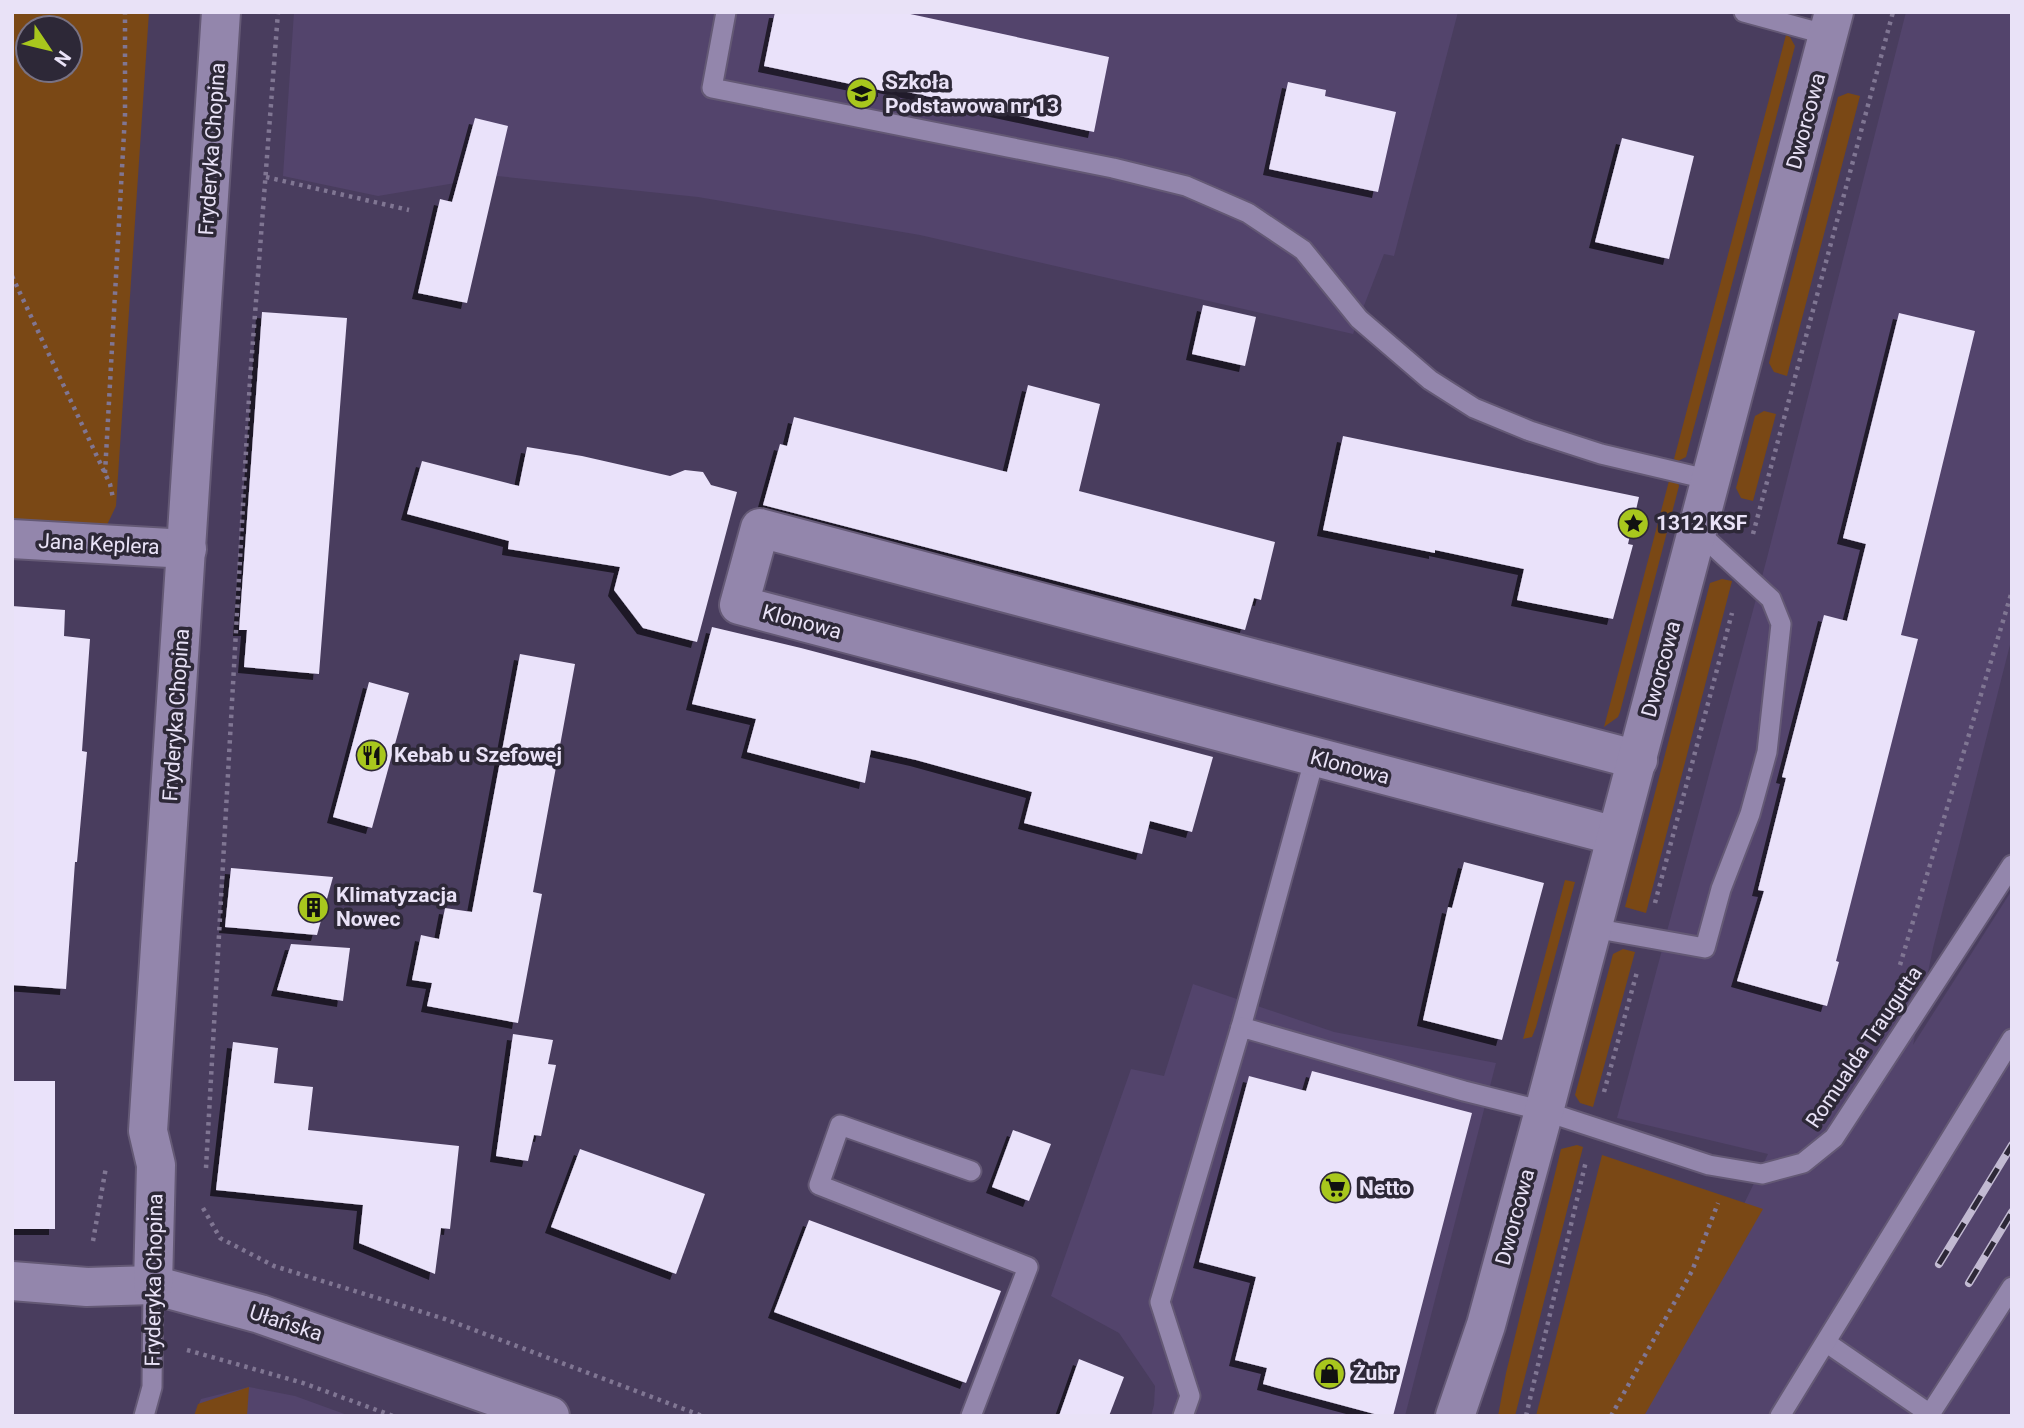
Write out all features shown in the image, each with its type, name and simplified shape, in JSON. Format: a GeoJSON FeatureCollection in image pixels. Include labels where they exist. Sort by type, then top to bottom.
{"type":"FeatureCollection","features":[{"type":"Feature","properties":{"kind":"street","name":"Fryderyka Chopina"},"geometry":{"type":"LineString","coordinates":[[153,1286],[156,1165],[148,1131],[221,12]]}},
{"type":"Feature","properties":{"kind":"street","name":"Dworcowa"},"geometry":{"type":"LineString","coordinates":[[1455,1416],[1486,1325],[1544,1111],[1831,24]]}},
{"type":"Feature","properties":{"kind":"street","name":"Klonowa"},"geometry":{"type":"LineString","coordinates":[[1616,836],[739,605],[760,528],[1637,760]]}},
{"type":"Feature","properties":{"kind":"street","name":"Jana Keplera"},"geometry":{"type":"LineString","coordinates":[[12,539],[187,549]]}},
{"type":"Feature","properties":{"kind":"street","name":"Ułańska"},"geometry":{"type":"LineString","coordinates":[[12,1281],[87,1287],[153,1286],[260,1314],[550,1416]]}},
{"type":"Feature","properties":{"kind":"street","name":"Dworcowa"},"geometry":{"type":"LineString","coordinates":[[1474,1416],[1486,1325]]}},
{"type":"Feature","properties":{"kind":"lane"},"geometry":{"type":"LineString","coordinates":[[726,12],[712,88],[1112,168],[1186,186],[1248,213],[1303,250],[1359,319],[1430,380],[1474,408],[1530,431],[1601,454],[1711,481]]}},
{"type":"Feature","properties":{"kind":"lane"},"geometry":{"type":"LineString","coordinates":[[1744,12],[1831,24]]}},
{"type":"Feature","properties":{"kind":"lane"},"geometry":{"type":"LineString","coordinates":[[1593,928],[1705,948],[1721,890],[1751,814],[1767,752],[1782,624],[1771,599],[1697,531]]}},
{"type":"Feature","properties":{"kind":"lane"},"geometry":{"type":"LineString","coordinates":[[1183,1416],[1190,1395],[1160,1302],[1241,1027],[1315,757]]}},
{"type":"Feature","properties":{"kind":"lane","name":"Romualda Traugutta"},"geometry":{"type":"LineString","coordinates":[[1241,1027],[1544,1111],[1709,1165],[1762,1174],[1803,1163],[1834,1138],[2012,865]]}},
{"type":"Feature","properties":{"kind":"lane"},"geometry":{"type":"LineString","coordinates":[[1780,1416],[2012,1039]]}},
{"type":"Feature","properties":{"kind":"lane"},"geometry":{"type":"LineString","coordinates":[[971,1171],[839,1125],[819,1185],[1028,1267],[971,1416]]}},
{"type":"Feature","properties":{"kind":"lane","name":"Fryderyka Chopina"},"geometry":{"type":"LineString","coordinates":[[144,1416],[152,1387],[153,1286]]}},
{"type":"Feature","properties":{"kind":"lane"},"geometry":{"type":"LineString","coordinates":[[1827,1343],[1930,1414],[2012,1287]]}},
{"type":"Feature","properties":{"kind":"path"},"geometry":{"type":"LineString","coordinates":[[105,474],[125,115],[125,12]]}},
{"type":"Feature","properties":{"kind":"path"},"geometry":{"type":"LineString","coordinates":[[156,1165],[205,1170],[250,380],[278,12]]}},
{"type":"Feature","properties":{"kind":"path"},"geometry":{"type":"LineString","coordinates":[[266,177],[409,210]]}},
{"type":"Feature","properties":{"kind":"path"},"geometry":{"type":"LineString","coordinates":[[12,276],[110,484]]}},
{"type":"Feature","properties":{"kind":"path"},"geometry":{"type":"LineString","coordinates":[[1897,975],[2012,591]]}},
{"type":"Feature","properties":{"kind":"path"},"geometry":{"type":"LineString","coordinates":[[1526,1416],[1594,1127]]}},
{"type":"Feature","properties":{"kind":"path"},"geometry":{"type":"LineString","coordinates":[[1611,1416],[1692,1271],[1723,1191],[1738,1170]]}},
{"type":"Feature","properties":{"kind":"path"},"geometry":{"type":"LineString","coordinates":[[204,1195],[203,1208],[220,1238],[274,1266],[445,1319],[702,1416]]}},
{"type":"Feature","properties":{"kind":"path"},"geometry":{"type":"LineString","coordinates":[[152,1342],[303,1382],[393,1416]]}},
{"type":"Feature","properties":{"kind":"shaded area"},"geometry":{"type":"Polygon","coordinates":[[[12,12],[149,12],[116,506],[107,525],[93,533],[12,529],[12,12]]]}},
{"type":"Feature","properties":{"kind":"shaded area","name":"Szkoła Podstawowa nr 13"},"geometry":{"type":"Polygon","coordinates":[[[294,12],[1458,12],[1394,256],[1384,254],[1353,334],[920,235],[698,197],[497,176],[378,196],[283,176],[294,12]]]}},
{"type":"Feature","properties":{"kind":"shaded area"},"geometry":{"type":"Polygon","coordinates":[[[1906,12],[2012,12],[2012,637],[1933,948],[1913,1045],[2012,890],[2012,1416],[1628,1416],[1731,1231],[1768,1154],[1617,1118],[1767,558],[1906,12]]]}},
{"type":"Feature","properties":{"kind":"shaded area"},"geometry":{"type":"Polygon","coordinates":[[[1786,35],[1795,46],[1686,457],[1678,461],[1674,459],[1786,35]]]}},
{"type":"Feature","properties":{"kind":"shaded area"},"geometry":{"type":"Polygon","coordinates":[[[1848,93],[1860,96],[1787,376],[1774,372],[1769,363],[1838,97],[1848,93]]]}},
{"type":"Feature","properties":{"kind":"shaded area"},"geometry":{"type":"Polygon","coordinates":[[[1764,411],[1776,414],[1753,501],[1741,498],[1736,488],[1755,416],[1764,411]]]}},
{"type":"Feature","properties":{"kind":"shaded area"},"geometry":{"type":"Polygon","coordinates":[[[1670,477],[1677,479],[1679,486],[1620,712],[1618,717],[1604,727],[1670,477]]]}},
{"type":"Feature","properties":{"kind":"shaded area"},"geometry":{"type":"Polygon","coordinates":[[[1722,579],[1732,581],[1646,913],[1625,907],[1710,583],[1722,579]]]}},
{"type":"Feature","properties":{"kind":"shaded area"},"geometry":{"type":"Polygon","coordinates":[[[1565,880],[1575,882],[1536,1027],[1532,1037],[1523,1039],[1565,880]]]}},
{"type":"Feature","properties":{"kind":"shaded area"},"geometry":{"type":"Polygon","coordinates":[[[1623,949],[1635,952],[1593,1107],[1580,1103],[1575,1095],[1613,954],[1623,949]]]}},
{"type":"Feature","properties":{"kind":"shaded area"},"geometry":{"type":"Polygon","coordinates":[[[1193,984],[1334,1032],[1496,1063],[1405,1416],[1151,1416],[1155,1386],[1119,1333],[1051,1296],[1131,1069],[1164,1076],[1193,984]]]}},
{"type":"Feature","properties":{"kind":"shaded area"},"geometry":{"type":"Polygon","coordinates":[[[1577,1145],[1583,1147],[1515,1416],[1498,1416],[1561,1149],[1577,1145]]]}},
{"type":"Feature","properties":{"kind":"shaded area"},"geometry":{"type":"Polygon","coordinates":[[[1602,1155],[1763,1209],[1644,1416],[1536,1416],[1602,1155]]]}},
{"type":"Feature","properties":{"kind":"shaded area"},"geometry":{"type":"Polygon","coordinates":[[[249,1387],[295,1396],[350,1416],[194,1416],[201,1399],[249,1387]]]}},
{"type":"Feature","properties":{"kind":"shaded area"},"geometry":{"type":"Polygon","coordinates":[[[249,1387],[247,1416],[194,1416],[198,1404],[249,1387]]]}},
{"type":"Feature","properties":{"kind":"building"},"geometry":{"type":"Polygon","coordinates":[[[775,12],[901,12],[1109,57],[1094,132],[884,87],[884,91],[764,66],[775,12]]]}},
{"type":"Feature","properties":{"kind":"building"},"geometry":{"type":"Polygon","coordinates":[[[1288,82],[1326,90],[1325,96],[1396,112],[1378,192],[1269,169],[1288,82]]]}},
{"type":"Feature","properties":{"kind":"building"},"geometry":{"type":"Polygon","coordinates":[[[475,118],[508,126],[467,303],[418,293],[440,199],[452,202],[475,118]]]}},
{"type":"Feature","properties":{"kind":"building"},"geometry":{"type":"Polygon","coordinates":[[[1622,138],[1694,156],[1669,259],[1595,242],[1622,138]]]}},
{"type":"Feature","properties":{"kind":"building"},"geometry":{"type":"Polygon","coordinates":[[[1203,305],[1256,317],[1245,366],[1192,354],[1203,305]]]}},
{"type":"Feature","properties":{"kind":"building"},"geometry":{"type":"Polygon","coordinates":[[[262,312],[347,318],[319,674],[244,667],[247,630],[239,630],[262,312]]]}},
{"type":"Feature","properties":{"kind":"building"},"geometry":{"type":"Polygon","coordinates":[[[1899,313],[1975,331],[1901,635],[1918,639],[1827,1006],[1737,981],[1764,891],[1758,890],[1786,778],[1782,777],[1824,615],[1847,621],[1866,544],[1843,538],[1899,313]]]}},
{"type":"Feature","properties":{"kind":"building"},"geometry":{"type":"Polygon","coordinates":[[[1028,385],[1100,404],[1079,491],[1275,542],[1261,600],[1254,598],[1245,630],[763,505],[780,444],[787,446],[794,417],[1007,472],[1028,385]]]}},
{"type":"Feature","properties":{"kind":"building"},"geometry":{"type":"Polygon","coordinates":[[[1343,436],[1639,497],[1628,544],[1633,545],[1613,619],[1517,600],[1524,569],[1323,530],[1343,436]]]}},
{"type":"Feature","properties":{"kind":"building"},"geometry":{"type":"Polygon","coordinates":[[[527,447],[582,456],[670,476],[685,470],[703,472],[711,485],[737,492],[697,642],[643,628],[614,590],[620,567],[508,549],[509,541],[407,514],[422,461],[519,486],[527,447]]]}},
{"type":"Feature","properties":{"kind":"building"},"geometry":{"type":"Polygon","coordinates":[[[12,606],[65,610],[64,636],[90,639],[82,751],[87,752],[75,862],[66,989],[12,985],[12,606]]]}},
{"type":"Feature","properties":{"kind":"building"},"geometry":{"type":"Polygon","coordinates":[[[712,627],[1213,757],[1192,832],[1150,821],[1142,854],[1024,823],[1032,792],[916,760],[871,750],[865,783],[747,752],[756,719],[692,704],[712,627]]]}},
{"type":"Feature","properties":{"kind":"building"},"geometry":{"type":"Polygon","coordinates":[[[520,654],[575,664],[533,892],[542,894],[518,1023],[427,1006],[432,983],[412,980],[421,935],[439,939],[445,908],[472,912],[520,654]]]}},
{"type":"Feature","properties":{"kind":"building","name":"Kebab u Szefowej"},"geometry":{"type":"Polygon","coordinates":[[[369,682],[409,693],[372,828],[333,817],[369,682]]]}},
{"type":"Feature","properties":{"kind":"building"},"geometry":{"type":"Polygon","coordinates":[[[1464,862],[1544,883],[1502,1040],[1423,1020],[1448,907],[1452,908],[1464,862]]]}},
{"type":"Feature","properties":{"kind":"building"},"geometry":{"type":"Polygon","coordinates":[[[231,868],[333,877],[317,935],[225,927],[231,868]]]}},
{"type":"Feature","properties":{"kind":"building"},"geometry":{"type":"Polygon","coordinates":[[[291,944],[350,948],[343,1001],[277,990],[291,944]]]}},
{"type":"Feature","properties":{"kind":"building"},"geometry":{"type":"Polygon","coordinates":[[[513,1034],[553,1040],[548,1064],[556,1065],[541,1136],[534,1135],[528,1161],[496,1156],[513,1034]]]}},
{"type":"Feature","properties":{"kind":"building"},"geometry":{"type":"Polygon","coordinates":[[[233,1042],[278,1048],[274,1083],[313,1087],[308,1130],[459,1146],[450,1229],[441,1228],[435,1274],[359,1243],[363,1205],[216,1190],[233,1042]]]}},
{"type":"Feature","properties":{"kind":"building","name":"Netto"},"geometry":{"type":"Polygon","coordinates":[[[1312,1071],[1472,1113],[1393,1416],[1382,1416],[1263,1384],[1267,1368],[1235,1360],[1256,1277],[1199,1262],[1249,1076],[1306,1091],[1312,1071]]]}},
{"type":"Feature","properties":{"kind":"building"},"geometry":{"type":"Polygon","coordinates":[[[12,1081],[55,1081],[55,1229],[12,1229],[12,1081]]]}},
{"type":"Feature","properties":{"kind":"building"},"geometry":{"type":"Polygon","coordinates":[[[1013,1130],[1051,1144],[1029,1201],[992,1187],[1013,1130]]]}},
{"type":"Feature","properties":{"kind":"building"},"geometry":{"type":"Polygon","coordinates":[[[580,1149],[705,1194],[676,1274],[551,1227],[580,1149]]]}},
{"type":"Feature","properties":{"kind":"building"},"geometry":{"type":"Polygon","coordinates":[[[809,1220],[1001,1291],[966,1383],[774,1312],[809,1220]]]}},
{"type":"Feature","properties":{"kind":"building"},"geometry":{"type":"Polygon","coordinates":[[[1079,1359],[1124,1377],[1109,1416],[1059,1416],[1079,1359]]]}},
{"type":"Feature","properties":{"kind":"railway"},"geometry":{"type":"LineString","coordinates":[[1939,1264],[2012,1145]]}},
{"type":"Feature","properties":{"kind":"railway"},"geometry":{"type":"LineString","coordinates":[[1969,1283],[2012,1212]]}},
{"type":"Feature","properties":{"kind":"place","name":"Szkoła Podstawowa nr 13"},"geometry":{"type":"Point","coordinates":[862,94]}},
{"type":"Feature","properties":{"kind":"place","name":"1312 KSF"},"geometry":{"type":"Point","coordinates":[1633,523]}},
{"type":"Feature","properties":{"kind":"place","name":"Kebab u Szefowej"},"geometry":{"type":"Point","coordinates":[371,755]}},
{"type":"Feature","properties":{"kind":"place","name":"Klimatyzacja Nowec"},"geometry":{"type":"Point","coordinates":[313,907]}},
{"type":"Feature","properties":{"kind":"place","name":"Netto"},"geometry":{"type":"Point","coordinates":[1336,1188]}},
{"type":"Feature","properties":{"kind":"place","name":"Żubr"},"geometry":{"type":"Point","coordinates":[1330,1373]}}]}
